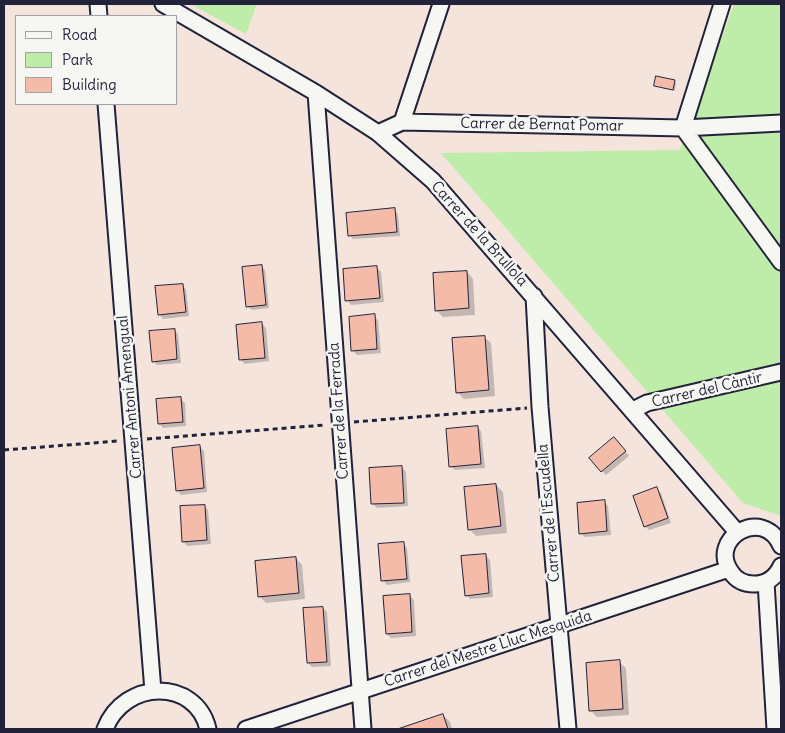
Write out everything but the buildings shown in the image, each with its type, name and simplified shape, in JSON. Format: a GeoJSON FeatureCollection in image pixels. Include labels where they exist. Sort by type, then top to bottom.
{"type":"FeatureCollection","features":[{"type":"Feature","properties":{"kind":"street","name":"Carrer de la Brullola"},"geometry":{"type":"LineString","coordinates":[[163,4],[316,93],[378,133],[433,181],[737,532]]}},
{"type":"Feature","properties":{"kind":"street"},"geometry":{"type":"LineString","coordinates":[[378,133],[402,122],[440,4]]}},
{"type":"Feature","properties":{"kind":"street"},"geometry":{"type":"LineString","coordinates":[[722,4],[683,128],[781,262]]}},
{"type":"Feature","properties":{"kind":"street","name":"Carrer de la Ferrada"},"geometry":{"type":"LineString","coordinates":[[316,93],[363,729]]}},
{"type":"Feature","properties":{"kind":"street","name":"Carrer Antoni Amengual"},"geometry":{"type":"LineString","coordinates":[[106,105],[153,691]]}},
{"type":"Feature","properties":{"kind":"street","name":"Carrer de Bernat Pomar"},"geometry":{"type":"LineString","coordinates":[[402,122],[683,128],[781,124]]}},
{"type":"Feature","properties":{"kind":"street","name":"Carrer de l'Escudella"},"geometry":{"type":"LineString","coordinates":[[534,296],[540,407],[568,729]]}},
{"type":"Feature","properties":{"kind":"street","name":"Carrer del Càntir"},"geometry":{"type":"LineString","coordinates":[[633,410],[647,404],[781,372]]}},
{"type":"Feature","properties":{"kind":"street"},"geometry":{"type":"LineString","coordinates":[[781,546],[772,533],[764,528],[755,526],[737,532],[727,545],[725,553],[729,569],[741,581],[749,584],[766,582],[773,578],[781,566]]}},
{"type":"Feature","properties":{"kind":"street","name":"Carrer del Mestre Lluc Mesquida"},"geometry":{"type":"LineString","coordinates":[[246,729],[729,569]]}},
{"type":"Feature","properties":{"kind":"street"},"geometry":{"type":"LineString","coordinates":[[766,582],[774,729]]}},
{"type":"Feature","properties":{"kind":"street"},"geometry":{"type":"LineString","coordinates":[[105,729],[109,718],[121,704],[136,695],[153,691],[170,693],[185,699],[198,710],[208,729]]}},
{"type":"Feature","properties":{"kind":"path"},"geometry":{"type":"LineString","coordinates":[[353,422],[531,408]]}},
{"type":"Feature","properties":{"kind":"path"},"geometry":{"type":"LineString","coordinates":[[144,439],[325,425]]}},
{"type":"Feature","properties":{"kind":"path"},"geometry":{"type":"LineString","coordinates":[[4,450],[121,441]]}},
{"type":"Feature","properties":{"kind":"green space"},"geometry":{"type":"Polygon","coordinates":[[[190,4],[257,4],[246,34],[190,4]]]}},
{"type":"Feature","properties":{"kind":"green space"},"geometry":{"type":"Polygon","coordinates":[[[734,4],[781,4],[781,516],[743,503],[441,153],[680,150],[734,4]]]}}]}
